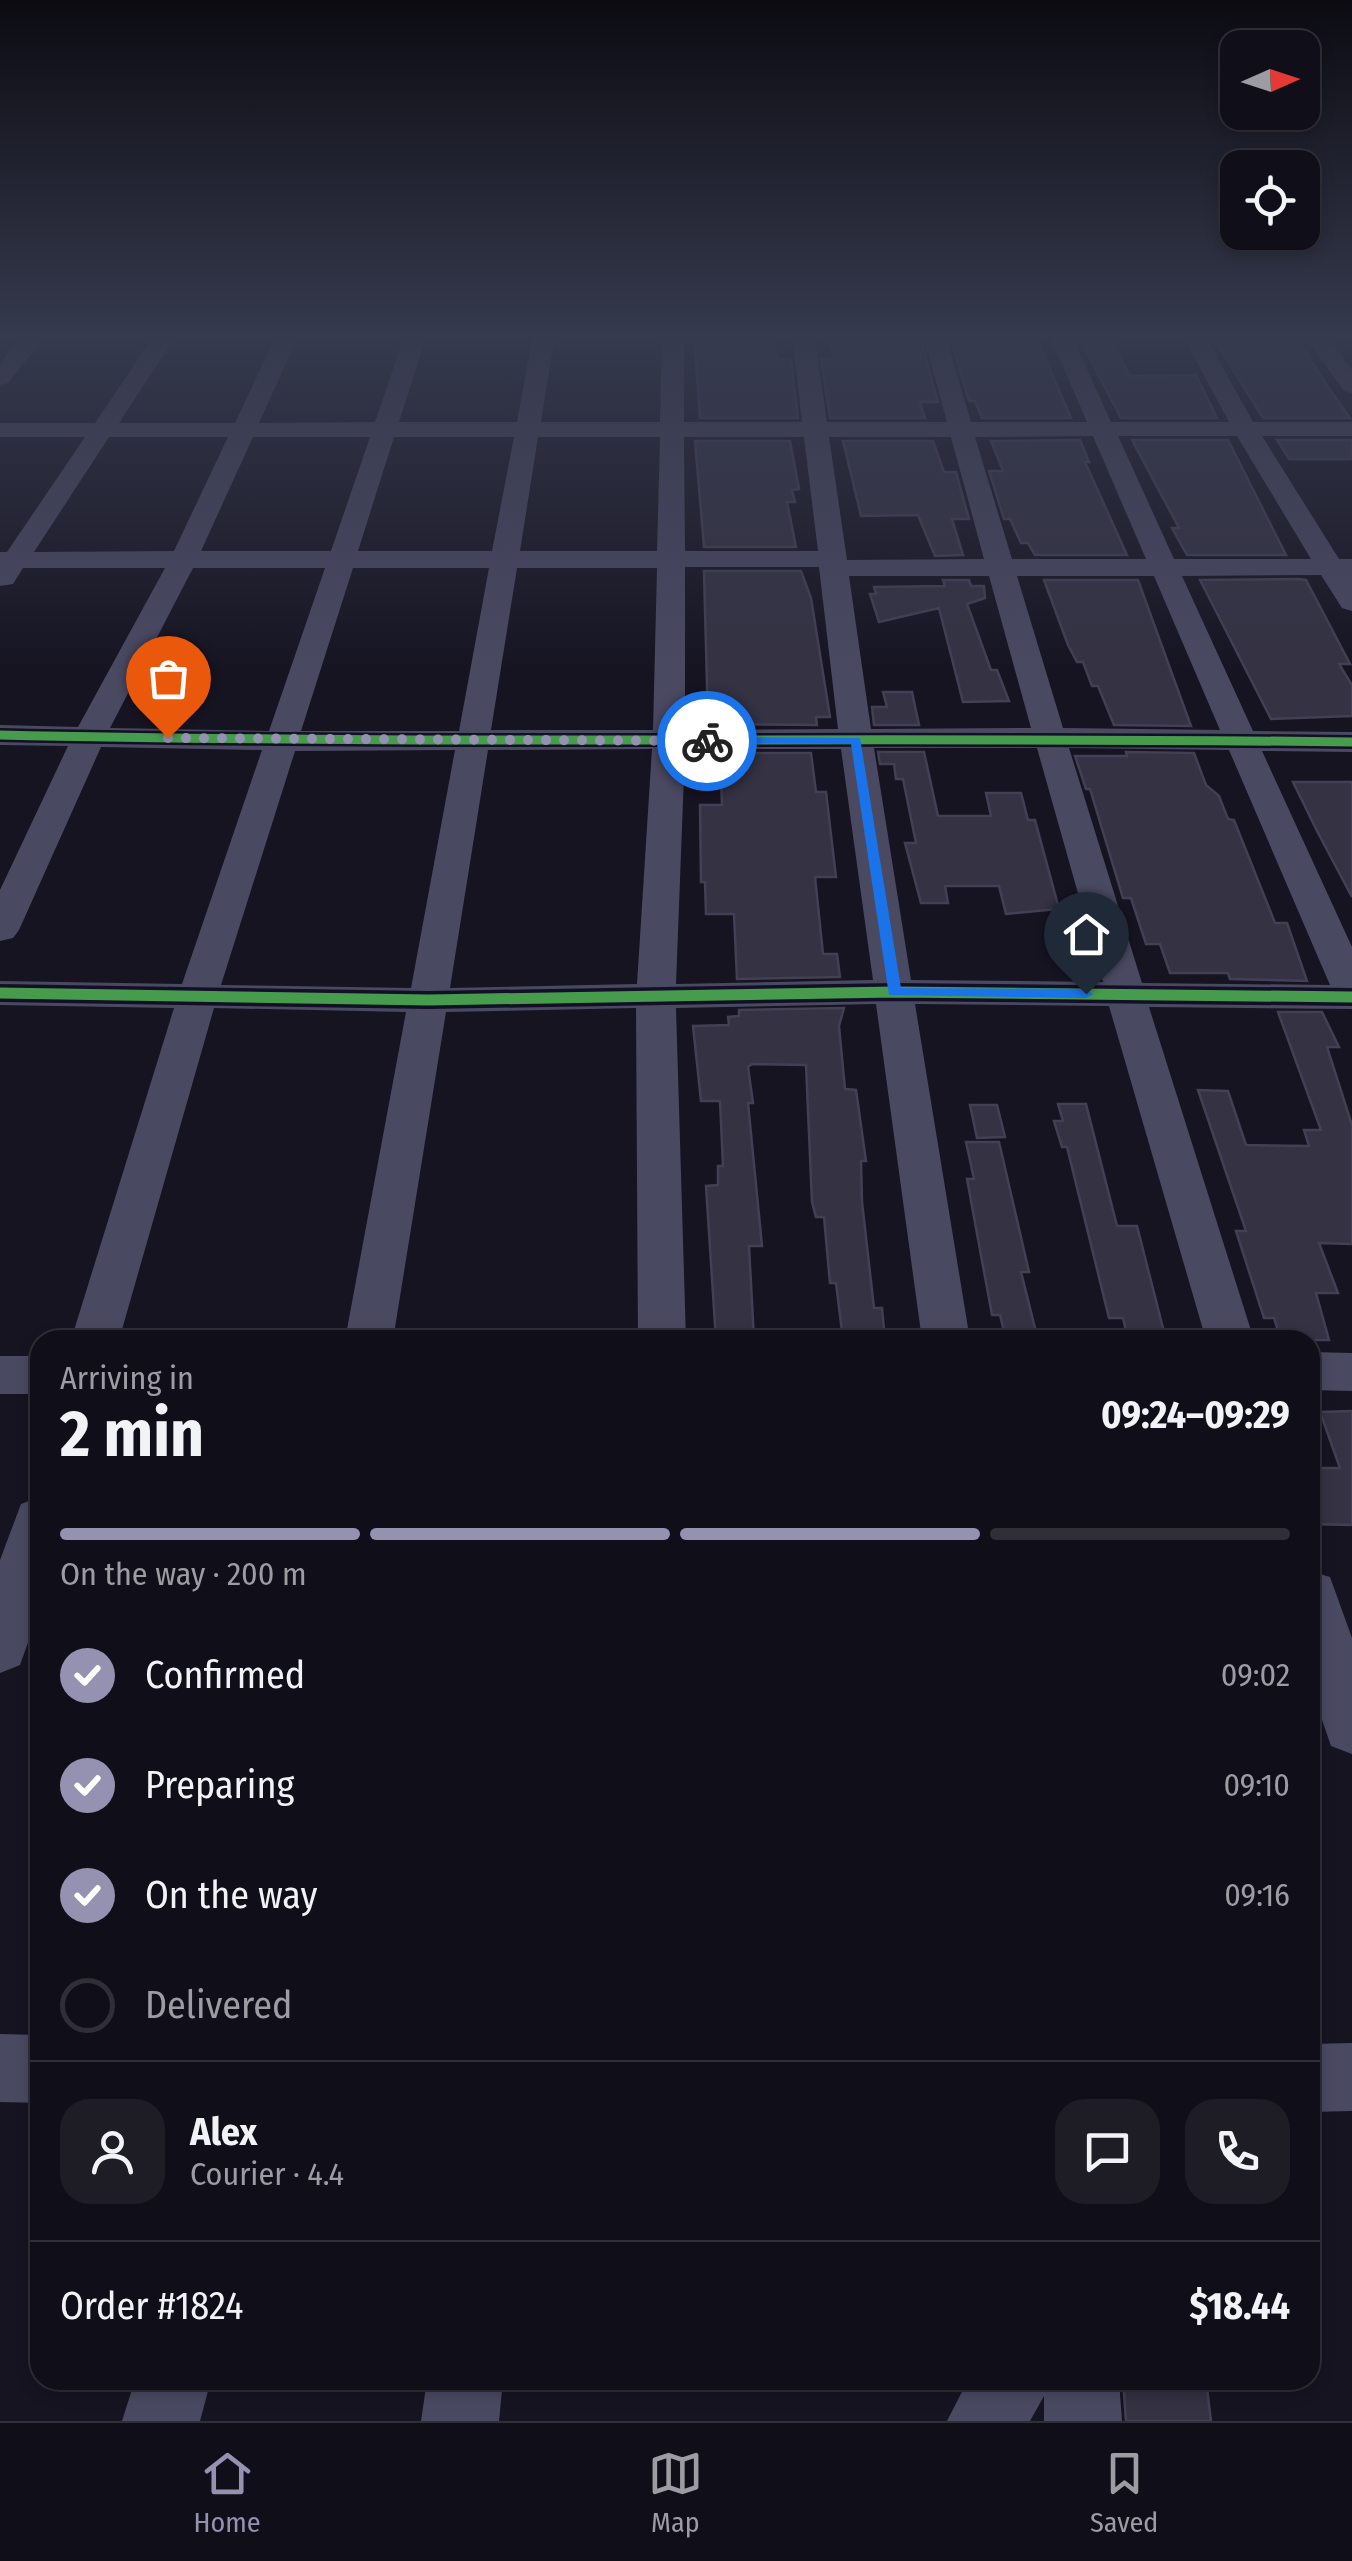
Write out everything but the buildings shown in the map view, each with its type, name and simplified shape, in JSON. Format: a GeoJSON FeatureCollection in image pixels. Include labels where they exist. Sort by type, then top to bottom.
{"type":"FeatureCollection","features":[{"type":"Feature","properties":{"kind":"street"},"geometry":{"type":"LineString","coordinates":[[5,567],[89,447]]}},
{"type":"Feature","properties":{"kind":"street"},"geometry":{"type":"LineString","coordinates":[[0,930],[90,735],[186,557],[235,447]]}},
{"type":"Feature","properties":{"kind":"street"},"geometry":{"type":"LineString","coordinates":[[98,1330],[197,998],[382,447]]}},
{"type":"Feature","properties":{"kind":"street"},"geometry":{"type":"LineString","coordinates":[[372,1330],[525,447]]}},
{"type":"Feature","properties":{"kind":"street"},"geometry":{"type":"LineString","coordinates":[[662,1330],[656,998],[668,741],[673,447]]}},
{"type":"Feature","properties":{"kind":"street"},"geometry":{"type":"LineString","coordinates":[[818,447],[856,740],[945,1330]]}},
{"type":"Feature","properties":{"kind":"street"},"geometry":{"type":"LineString","coordinates":[[966,447],[998,567],[1053,738],[1124,994],[1227,1330]]}},
{"type":"Feature","properties":{"kind":"street"},"geometry":{"type":"LineString","coordinates":[[0,994],[429,1000],[894,992],[1352,994],[1112,447]]}},
{"type":"Feature","properties":{"kind":"street"},"geometry":{"type":"LineString","coordinates":[[1258,447],[1342,567],[1352,602]]}},
{"type":"Feature","properties":{"kind":"street"},"geometry":{"type":"LineString","coordinates":[[5,567],[186,557],[670,558],[998,567],[1342,567]]}},
{"type":"Feature","properties":{"kind":"street"},"geometry":{"type":"LineString","coordinates":[[0,735],[284,740],[1053,738],[1352,742]]}},
{"type":"Feature","properties":{"kind":"street"},"geometry":{"type":"LineString","coordinates":[[1320,1372],[1352,1372]]}},
{"type":"Feature","properties":{"kind":"street"},"geometry":{"type":"LineString","coordinates":[[0,1375],[30,1375]]}},
{"type":"Feature","properties":{"kind":"street"},"geometry":{"type":"LineString","coordinates":[[0,1648],[30,1551]]}},
{"type":"Feature","properties":{"kind":"street"},"geometry":{"type":"LineString","coordinates":[[1320,1626],[1352,1727]]}},
{"type":"Feature","properties":{"kind":"street"},"geometry":{"type":"LineString","coordinates":[[0,2068],[30,2069]]}},
{"type":"Feature","properties":{"kind":"street"},"geometry":{"type":"LineString","coordinates":[[1320,2078],[1352,2077]]}},
{"type":"Feature","properties":{"kind":"street"},"geometry":{"type":"LineString","coordinates":[[161,2421],[170,2390]]}},
{"type":"Feature","properties":{"kind":"street"},"geometry":{"type":"LineString","coordinates":[[460,2421],[465,2390]]}},
{"type":"Feature","properties":{"kind":"street"},"geometry":{"type":"LineString","coordinates":[[986,2421],[1006,2390]]}},
{"type":"Feature","properties":{"kind":"street"},"geometry":{"type":"LineString","coordinates":[[1082,2390],[1084,2421]]}},
{"type":"Feature","properties":{"kind":"cycle path"},"geometry":{"type":"LineString","coordinates":[[0,735],[284,741],[1053,738],[1352,742]]}},
{"type":"Feature","properties":{"kind":"cycle path"},"geometry":{"type":"LineString","coordinates":[[0,993],[429,1000],[894,992],[1352,997]]}},
{"type":"Feature","properties":{"kind":"way so far"},"geometry":{"type":"LineString","coordinates":[[168,738],[707,741]]}},
{"type":"Feature","properties":{"kind":"route"},"geometry":{"type":"LineString","coordinates":[[707,741],[856,740],[894,992],[1086,994]]}}]}
